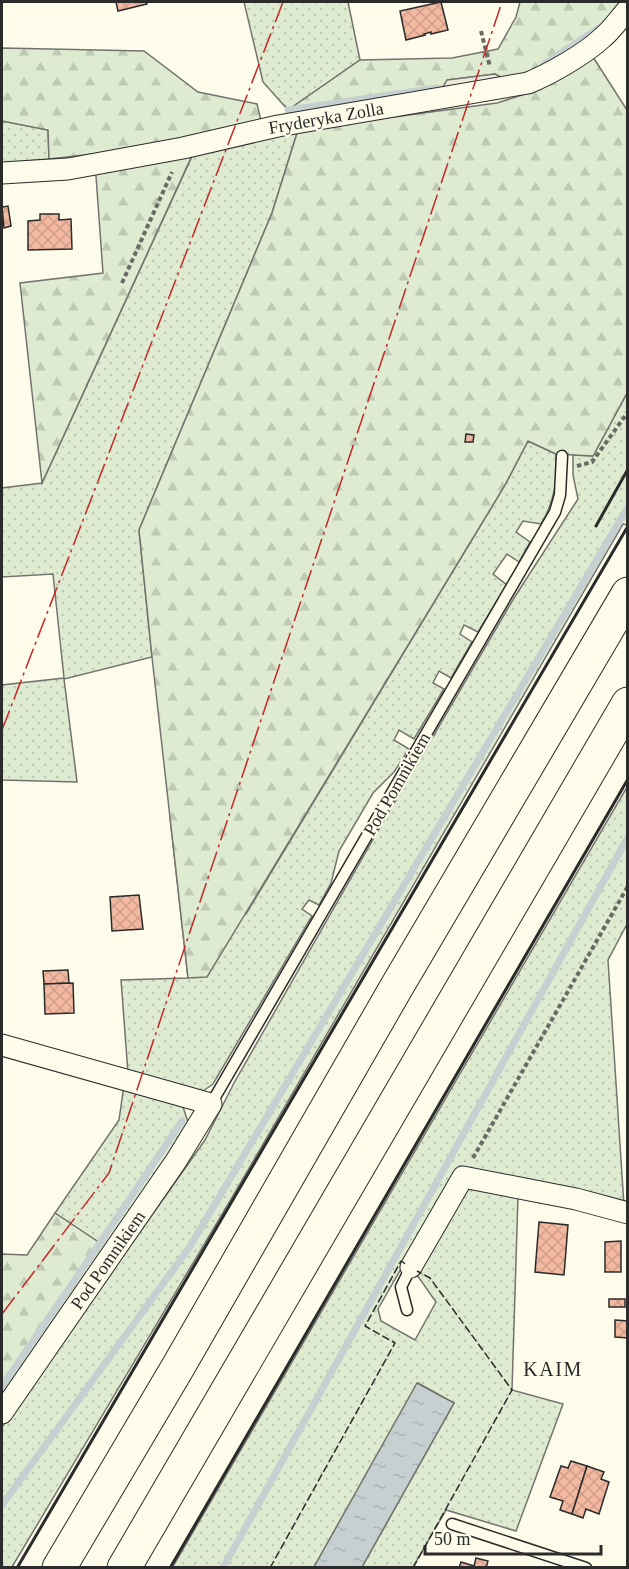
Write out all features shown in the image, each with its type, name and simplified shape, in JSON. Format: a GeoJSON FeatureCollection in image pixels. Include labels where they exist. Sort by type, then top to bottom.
{"type":"FeatureCollection","features":[{"type":"Feature","properties":{"kind":"highway"},"geometry":{"type":"LineString","coordinates":[[59,1568],[627,594]]}},
{"type":"Feature","properties":{"kind":"highway"},"geometry":{"type":"LineString","coordinates":[[124,1568],[627,704]]}},
{"type":"Feature","properties":{"kind":"street","name":"Fryderyka Zolla"},"geometry":{"type":"LineString","coordinates":[[2,173],[68,169],[183,148],[278,126],[528,83],[593,46],[605,36],[627,9]]}},
{"type":"Feature","properties":{"kind":"street"},"geometry":{"type":"LineString","coordinates":[[2,1045],[211,1104]]}},
{"type":"Feature","properties":{"kind":"street","name":"Pod Pomnikiem"},"geometry":{"type":"LineString","coordinates":[[2,1413],[176,1161],[211,1104]]}},
{"type":"Feature","properties":{"kind":"street"},"geometry":{"type":"LineString","coordinates":[[411,1267],[463,1177],[576,1199],[627,1213]]}},
{"type":"Feature","properties":{"kind":"lane","name":"Pod Pomnikiem"},"geometry":{"type":"LineString","coordinates":[[211,1104],[548,526],[560,495],[562,456]]}},
{"type":"Feature","properties":{"kind":"lane"},"geometry":{"type":"LineString","coordinates":[[407,1310],[400,1287],[411,1267]]}},
{"type":"Feature","properties":{"kind":"lane"},"geometry":{"type":"LineString","coordinates":[[452,1524],[586,1568]]}},
{"type":"Feature","properties":{"kind":"path"},"geometry":{"type":"LineString","coordinates":[[481,30],[491,69]]}},
{"type":"Feature","properties":{"kind":"path"},"geometry":{"type":"LineString","coordinates":[[122,283],[172,171],[174,159],[183,148]]}},
{"type":"Feature","properties":{"kind":"path"},"geometry":{"type":"LineString","coordinates":[[562,470],[592,462],[627,412]]}},
{"type":"Feature","properties":{"kind":"path"},"geometry":{"type":"LineString","coordinates":[[463,1177],[627,886]]}},
{"type":"Feature","properties":{"kind":"green space"},"geometry":{"type":"Polygon","coordinates":[[[244,2],[348,2],[360,60],[288,110],[263,82],[244,2]]]}},
{"type":"Feature","properties":{"kind":"green space"},"geometry":{"type":"Polygon","coordinates":[[[520,2],[622,2],[597,29],[528,75],[504,79],[495,74],[448,80],[443,87],[288,110],[360,60],[452,58],[498,49],[516,17],[520,2]]]}},
{"type":"Feature","properties":{"kind":"green space"},"geometry":{"type":"Polygon","coordinates":[[[2,48],[144,51],[198,92],[257,104],[261,121],[201,136],[42,483],[20,283],[103,273],[96,176],[93,154],[49,159],[48,130],[2,121],[2,48]]]}},
{"type":"Feature","properties":{"kind":"green space"},"geometry":{"type":"Polygon","coordinates":[[[593,57],[627,110],[627,393],[593,456],[556,454],[528,441],[505,485],[207,977],[188,978],[139,530],[272,213],[298,130],[497,103],[541,89],[593,57]]]}},
{"type":"Feature","properties":{"kind":"green space"},"geometry":{"type":"Polygon","coordinates":[[[2,121],[48,130],[49,159],[2,163],[2,121]]]}},
{"type":"Feature","properties":{"kind":"green space"},"geometry":{"type":"Polygon","coordinates":[[[298,130],[272,213],[139,530],[152,657],[64,679],[77,782],[2,780],[2,685],[64,678],[53,574],[2,577],[2,488],[42,483],[193,154],[298,130]]]}},
{"type":"Feature","properties":{"kind":"green space"},"geometry":{"type":"Polygon","coordinates":[[[627,393],[627,525],[623,524],[230,1201],[12,1567],[2,1568],[2,1427],[205,1140],[234,1083],[375,836],[514,598],[578,499],[573,475],[573,455],[593,456],[627,393]]]}},
{"type":"Feature","properties":{"kind":"green space"},"geometry":{"type":"Polygon","coordinates":[[[528,441],[556,454],[554,491],[546,515],[541,524],[523,521],[516,532],[530,542],[519,562],[507,554],[493,574],[507,585],[478,632],[464,625],[460,634],[472,642],[451,678],[439,671],[433,683],[444,689],[414,739],[399,730],[394,740],[409,749],[394,772],[373,793],[339,851],[331,883],[319,905],[309,900],[302,909],[312,916],[213,1084],[203,1091],[128,1073],[121,980],[188,978],[170,817],[246,914],[505,485],[528,441]]]}},
{"type":"Feature","properties":{"kind":"green space"},"geometry":{"type":"Polygon","coordinates":[[[627,787],[627,924],[608,960],[624,1206],[460,1166],[378,1309],[381,1321],[415,1340],[436,1302],[417,1275],[468,1183],[518,1196],[512,1390],[563,1404],[516,1531],[446,1510],[413,1567],[362,1567],[454,1403],[418,1383],[314,1567],[172,1568],[627,787]]]}},
{"type":"Feature","properties":{"kind":"green space"},"geometry":{"type":"Polygon","coordinates":[[[124,1085],[183,1107],[189,1125],[2,1399],[2,1386],[100,1244],[55,1213],[119,1120],[124,1085]]]}},
{"type":"Feature","properties":{"kind":"green space"},"geometry":{"type":"Polygon","coordinates":[[[55,1213],[100,1243],[2,1386],[2,1254],[27,1255],[55,1213]]]}},
{"type":"Feature","properties":{"kind":"shaded area"},"geometry":{"type":"Polygon","coordinates":[[[495,74],[504,79],[443,87],[447,80],[495,74]]]}},
{"type":"Feature","properties":{"kind":"water"},"geometry":{"type":"Polygon","coordinates":[[[417,1383],[454,1403],[362,1567],[314,1567],[417,1383]]]}},
{"type":"Feature","properties":{"kind":"building"},"geometry":{"type":"Polygon","coordinates":[[[116,2],[146,2],[147,4],[118,11],[116,2]]]}},
{"type":"Feature","properties":{"kind":"building"},"geometry":{"type":"Polygon","coordinates":[[[441,2],[448,30],[431,34],[431,32],[406,40],[400,11],[441,2]]]}},
{"type":"Feature","properties":{"kind":"building"},"geometry":{"type":"Polygon","coordinates":[[[8,206],[11,226],[4,228],[2,207],[8,206]]]}},
{"type":"Feature","properties":{"kind":"building"},"geometry":{"type":"Polygon","coordinates":[[[40,214],[59,214],[59,220],[71,219],[72,249],[28,250],[28,221],[40,220],[40,214]]]}},
{"type":"Feature","properties":{"kind":"building"},"geometry":{"type":"Polygon","coordinates":[[[466,434],[474,435],[473,442],[465,442],[466,434]]]}},
{"type":"Feature","properties":{"kind":"building"},"geometry":{"type":"Polygon","coordinates":[[[139,895],[143,929],[112,931],[110,897],[139,895]]]}},
{"type":"Feature","properties":{"kind":"building"},"geometry":{"type":"Polygon","coordinates":[[[68,970],[69,983],[44,984],[43,971],[68,970]]]}},
{"type":"Feature","properties":{"kind":"building"},"geometry":{"type":"Polygon","coordinates":[[[73,983],[74,1013],[45,1014],[44,984],[73,983]]]}},
{"type":"Feature","properties":{"kind":"building"},"geometry":{"type":"Polygon","coordinates":[[[539,1222],[568,1225],[564,1275],[535,1272],[539,1222]]]}},
{"type":"Feature","properties":{"kind":"building"},"geometry":{"type":"Polygon","coordinates":[[[621,1241],[621,1272],[605,1272],[605,1242],[621,1241]]]}},
{"type":"Feature","properties":{"kind":"building"},"geometry":{"type":"Polygon","coordinates":[[[609,1299],[625,1299],[625,1307],[609,1307],[609,1299]]]}},
{"type":"Feature","properties":{"kind":"building"},"geometry":{"type":"Polygon","coordinates":[[[615,1320],[628,1321],[628,1338],[615,1337],[615,1320]]]}},
{"type":"Feature","properties":{"kind":"building"},"geometry":{"type":"Polygon","coordinates":[[[571,1461],[587,1466],[572,1514],[560,1510],[563,1501],[550,1497],[561,1466],[568,1468],[571,1461]]]}},
{"type":"Feature","properties":{"kind":"building"},"geometry":{"type":"Polygon","coordinates":[[[587,1466],[604,1472],[601,1479],[609,1482],[599,1514],[586,1509],[583,1518],[572,1514],[587,1466]]]}},
{"type":"Feature","properties":{"kind":"building"},"geometry":{"type":"Polygon","coordinates":[[[476,1558],[488,1561],[486,1568],[459,1568],[461,1562],[474,1566],[476,1558]]]}},
{"type":"Feature","properties":{"kind":"waterway"},"geometry":{"type":"LineString","coordinates":[[543,65],[599,28]]}},
{"type":"Feature","properties":{"kind":"waterway"},"geometry":{"type":"LineString","coordinates":[[288,110],[437,88]]}},
{"type":"Feature","properties":{"kind":"waterway"},"geometry":{"type":"LineString","coordinates":[[2,1505],[189,1248],[628,507]]}},
{"type":"Feature","properties":{"kind":"waterway"},"geometry":{"type":"LineString","coordinates":[[223,1568],[628,837]]}},
{"type":"Feature","properties":{"kind":"waterway"},"geometry":{"type":"LineString","coordinates":[[2,1386],[182,1121]]}},
{"type":"Feature","properties":{"kind":"fence"},"geometry":{"type":"LineString","coordinates":[[270,1568],[395,1343],[365,1326],[401,1261],[407,1265]]}},
{"type":"Feature","properties":{"kind":"fence"},"geometry":{"type":"LineString","coordinates":[[413,1568],[512,1390],[430,1278],[417,1271]]}},
{"type":"Feature","properties":{"kind":"wall"},"geometry":{"type":"LineString","coordinates":[[596,526],[628,469]]}},
{"type":"Feature","properties":{"kind":"wall"},"geometry":{"type":"LineString","coordinates":[[17,1568],[628,526]]}},
{"type":"Feature","properties":{"kind":"wall"},"geometry":{"type":"LineString","coordinates":[[170,1568],[628,779]]}},
{"type":"Feature","properties":{"kind":"power"},"geometry":{"type":"LineString","coordinates":[[2,730],[283,2]]}},
{"type":"Feature","properties":{"kind":"power"},"geometry":{"type":"LineString","coordinates":[[2,1314],[109,1173],[502,2]]}},
{"type":"Feature","properties":{"kind":"district","name":"KAIM"},"geometry":{"type":"Point","coordinates":[553,1369]}}]}
